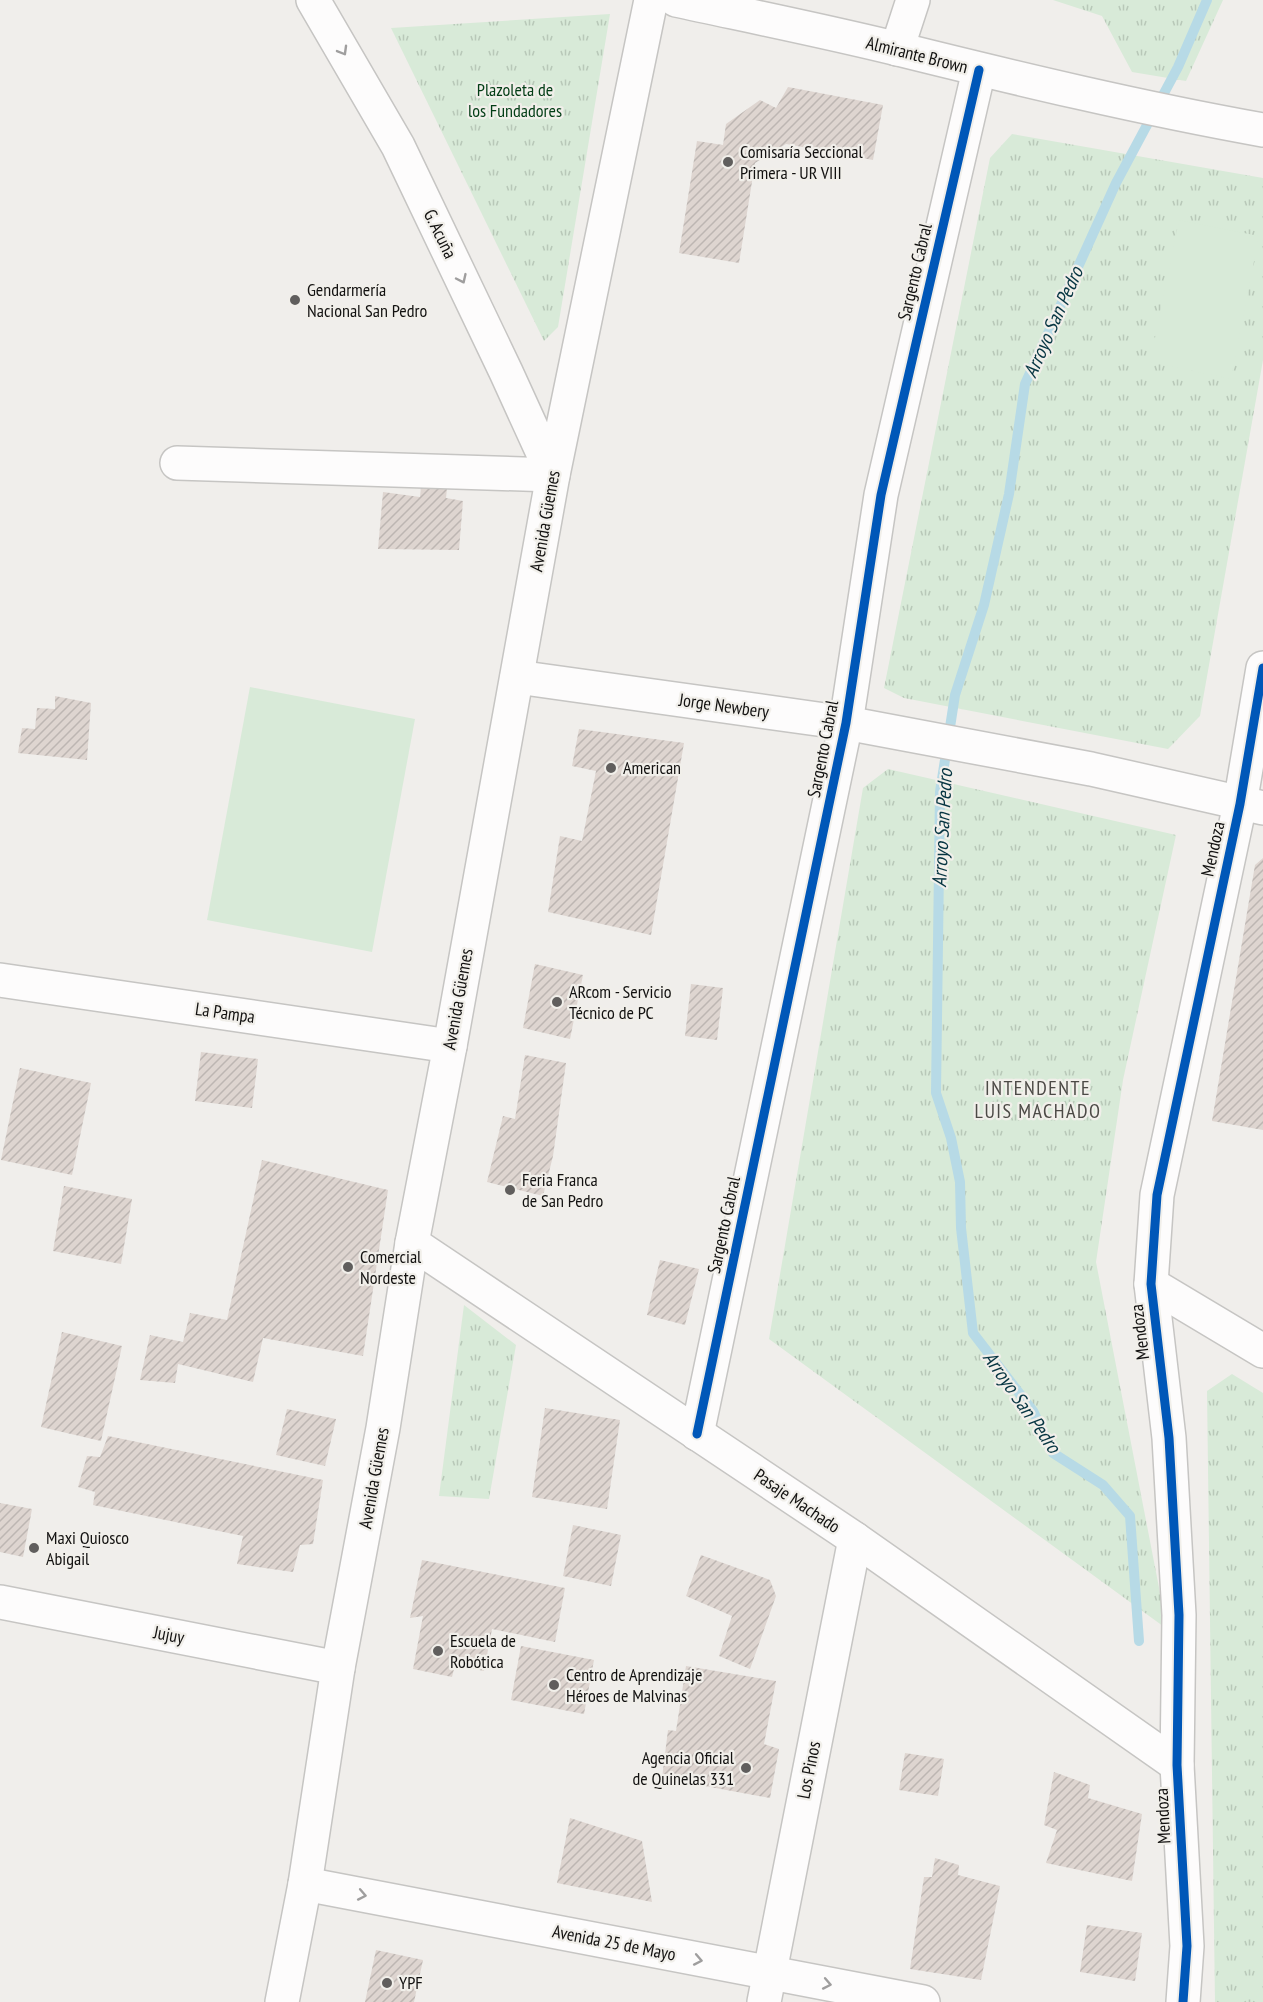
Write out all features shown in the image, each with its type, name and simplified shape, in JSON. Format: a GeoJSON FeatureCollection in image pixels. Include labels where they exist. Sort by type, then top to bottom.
{"type":"FeatureCollection","features":[{"type":"Feature","properties":{"kind":"street","name":"G. Acuña"},"geometry":{"type":"LineString","coordinates":[[314,0],[398,146],[506,372],[552,475]]}},
{"type":"Feature","properties":{"kind":"street","name":"Avenida Güemes"},"geometry":{"type":"LineString","coordinates":[[282,2002],[305,1884],[339,1668],[383,1428],[412,1243],[450,1046],[552,475],[651,0]]}},
{"type":"Feature","properties":{"kind":"street","name":"Almirante Brown"},"geometry":{"type":"LineString","coordinates":[[676,0],[1178,115],[1263,130]]}},
{"type":"Feature","properties":{"kind":"street"},"geometry":{"type":"LineString","coordinates":[[897,49],[913,0]]}},
{"type":"Feature","properties":{"kind":"street","name":"Sargento Cabral"},"geometry":{"type":"LineString","coordinates":[[697,1434],[846,723],[881,495],[979,70]]}},
{"type":"Feature","properties":{"kind":"street"},"geometry":{"type":"LineString","coordinates":[[177,463],[552,475]]}},
{"type":"Feature","properties":{"kind":"street","name":"Mendoza"},"geometry":{"type":"LineString","coordinates":[[1184,2002],[1187,1946],[1177,1766],[1179,1615],[1169,1437],[1151,1284],[1157,1195],[1251,806],[1263,668]]}},
{"type":"Feature","properties":{"kind":"street","name":"Jorge Newbery"},"geometry":{"type":"LineString","coordinates":[[517,677],[846,723],[1091,769],[1251,806]]}},
{"type":"Feature","properties":{"kind":"street","name":"La Pampa"},"geometry":{"type":"LineString","coordinates":[[0,980],[450,1046]]}},
{"type":"Feature","properties":{"kind":"street","name":"Pasaje Machado"},"geometry":{"type":"LineString","coordinates":[[412,1243],[855,1539],[1177,1766]]}},
{"type":"Feature","properties":{"kind":"street"},"geometry":{"type":"LineString","coordinates":[[1151,1284],[1263,1351]]}},
{"type":"Feature","properties":{"kind":"street","name":"Los Pinos"},"geometry":{"type":"LineString","coordinates":[[767,1988],[855,1539]]}},
{"type":"Feature","properties":{"kind":"street","name":"Jujuy"},"geometry":{"type":"LineString","coordinates":[[0,1602],[339,1668]]}},
{"type":"Feature","properties":{"kind":"street","name":"Avenida 25 de Mayo"},"geometry":{"type":"LineString","coordinates":[[305,1884],[767,1988],[923,2002]]}},
{"type":"Feature","properties":{"kind":"green space"},"geometry":{"type":"Polygon","coordinates":[[[1053,0],[1223,0],[1186,81],[1132,72],[1102,16],[1053,0]]]}},
{"type":"Feature","properties":{"kind":"green space","name":"Plazoleta de los Fundadores"},"geometry":{"type":"Polygon","coordinates":[[[610,14],[558,327],[544,341],[391,28],[610,14]]]}},
{"type":"Feature","properties":{"kind":"green space"},"geometry":{"type":"Polygon","coordinates":[[[1012,134],[1263,178],[1263,360],[1200,716],[1168,749],[904,698],[884,688],[990,158],[1012,134]]]}},
{"type":"Feature","properties":{"kind":"green space"},"geometry":{"type":"Polygon","coordinates":[[[1179,220],[1259,236],[1231,379],[1150,362],[1179,220]]]}},
{"type":"Feature","properties":{"kind":"green space"},"geometry":{"type":"Polygon","coordinates":[[[250,687],[415,719],[372,952],[207,920],[250,687]]]}},
{"type":"Feature","properties":{"kind":"green space"},"geometry":{"type":"Polygon","coordinates":[[[888,769],[1176,835],[1123,1080],[1096,1262],[1167,1629],[769,1339],[863,788],[888,769]]]}},
{"type":"Feature","properties":{"kind":"green space"},"geometry":{"type":"Polygon","coordinates":[[[464,1305],[516,1345],[489,1499],[439,1496],[464,1305]]]}},
{"type":"Feature","properties":{"kind":"green space"},"geometry":{"type":"Polygon","coordinates":[[[1232,1374],[1263,1393],[1263,2002],[1215,2002],[1207,1391],[1232,1374]]]}},
{"type":"Feature","properties":{"kind":"building"},"geometry":{"type":"Polygon","coordinates":[[[788,87],[883,105],[873,160],[786,144],[755,163],[739,263],[679,253],[697,141],[723,145],[726,124],[760,100],[776,108],[788,87]]]}},
{"type":"Feature","properties":{"kind":"building"},"geometry":{"type":"Polygon","coordinates":[[[422,477],[448,479],[446,498],[463,501],[459,550],[378,549],[383,492],[420,497],[422,477]]]}},
{"type":"Feature","properties":{"kind":"building"},"geometry":{"type":"Polygon","coordinates":[[[55,696],[91,703],[87,760],[18,753],[22,728],[35,729],[37,708],[55,709],[55,696]]]}},
{"type":"Feature","properties":{"kind":"building"},"geometry":{"type":"Polygon","coordinates":[[[579,729],[684,743],[651,935],[548,912],[560,836],[582,841],[596,771],[572,766],[579,729]]]}},
{"type":"Feature","properties":{"kind":"building"},"geometry":{"type":"Polygon","coordinates":[[[1263,858],[1263,1130],[1212,1121],[1255,865],[1263,858]]]}},
{"type":"Feature","properties":{"kind":"building"},"geometry":{"type":"Polygon","coordinates":[[[535,964],[583,975],[570,1039],[523,1028],[535,964]]]}},
{"type":"Feature","properties":{"kind":"building"},"geometry":{"type":"Polygon","coordinates":[[[691,984],[723,988],[717,1040],[685,1036],[691,984]]]}},
{"type":"Feature","properties":{"kind":"building"},"geometry":{"type":"Polygon","coordinates":[[[201,1052],[258,1059],[252,1108],[195,1101],[201,1052]]]}},
{"type":"Feature","properties":{"kind":"building"},"geometry":{"type":"Polygon","coordinates":[[[525,1055],[566,1063],[553,1156],[543,1196],[487,1182],[503,1116],[515,1119],[525,1055]]]}},
{"type":"Feature","properties":{"kind":"building"},"geometry":{"type":"Polygon","coordinates":[[[20,1068],[91,1083],[72,1175],[1,1160],[20,1068]]]}},
{"type":"Feature","properties":{"kind":"building"},"geometry":{"type":"Polygon","coordinates":[[[262,1160],[388,1190],[363,1356],[263,1338],[253,1382],[178,1364],[175,1383],[140,1380],[150,1335],[183,1342],[190,1313],[227,1320],[262,1160]]]}},
{"type":"Feature","properties":{"kind":"building"},"geometry":{"type":"Polygon","coordinates":[[[64,1186],[132,1199],[121,1264],[53,1251],[64,1186]]]}},
{"type":"Feature","properties":{"kind":"building"},"geometry":{"type":"Polygon","coordinates":[[[660,1260],[699,1269],[685,1325],[647,1315],[660,1260]]]}},
{"type":"Feature","properties":{"kind":"building"},"geometry":{"type":"Polygon","coordinates":[[[62,1332],[122,1346],[101,1441],[41,1427],[62,1332]]]}},
{"type":"Feature","properties":{"kind":"building"},"geometry":{"type":"Polygon","coordinates":[[[545,1408],[620,1420],[607,1509],[532,1497],[545,1408]]]}},
{"type":"Feature","properties":{"kind":"building"},"geometry":{"type":"Polygon","coordinates":[[[287,1409],[336,1419],[325,1466],[276,1455],[287,1409]]]}},
{"type":"Feature","properties":{"kind":"building"},"geometry":{"type":"Polygon","coordinates":[[[108,1436],[323,1480],[313,1544],[300,1545],[293,1572],[237,1564],[243,1536],[93,1505],[95,1492],[78,1487],[87,1456],[100,1457],[108,1436]]]}},
{"type":"Feature","properties":{"kind":"building"},"geometry":{"type":"Polygon","coordinates":[[[0,1503],[32,1509],[23,1557],[0,1552],[0,1503]]]}},
{"type":"Feature","properties":{"kind":"building"},"geometry":{"type":"Polygon","coordinates":[[[573,1525],[621,1535],[611,1586],[563,1576],[573,1525]]]}},
{"type":"Feature","properties":{"kind":"building"},"geometry":{"type":"Polygon","coordinates":[[[701,1555],[770,1580],[776,1596],[750,1669],[719,1656],[732,1616],[686,1596],[701,1555]]]}},
{"type":"Feature","properties":{"kind":"building"},"geometry":{"type":"Polygon","coordinates":[[[422,1560],[565,1588],[555,1642],[492,1629],[484,1671],[455,1665],[452,1677],[413,1669],[423,1616],[410,1618],[422,1560]]]}},
{"type":"Feature","properties":{"kind":"building"},"geometry":{"type":"Polygon","coordinates":[[[521,1646],[594,1660],[584,1714],[511,1700],[521,1646]]]}},
{"type":"Feature","properties":{"kind":"building"},"geometry":{"type":"Polygon","coordinates":[[[686,1666],[776,1681],[764,1744],[779,1749],[770,1798],[662,1778],[668,1730],[676,1731],[686,1666]]]}},
{"type":"Feature","properties":{"kind":"building"},"geometry":{"type":"Polygon","coordinates":[[[905,1753],[944,1759],[938,1796],[899,1790],[905,1753]]]}},
{"type":"Feature","properties":{"kind":"building"},"geometry":{"type":"Polygon","coordinates":[[[1054,1772],[1090,1785],[1088,1798],[1142,1814],[1132,1881],[1046,1863],[1057,1830],[1044,1825],[1054,1772]]]}},
{"type":"Feature","properties":{"kind":"building"},"geometry":{"type":"Polygon","coordinates":[[[570,1818],[642,1841],[652,1902],[557,1883],[570,1818]]]}},
{"type":"Feature","properties":{"kind":"building"},"geometry":{"type":"Polygon","coordinates":[[[935,1858],[959,1865],[958,1875],[1000,1886],[981,1980],[910,1969],[924,1877],[932,1877],[935,1858]]]}},
{"type":"Feature","properties":{"kind":"building"},"geometry":{"type":"Polygon","coordinates":[[[1087,1925],[1142,1933],[1135,1981],[1080,1972],[1087,1925]]]}},
{"type":"Feature","properties":{"kind":"building"},"geometry":{"type":"Polygon","coordinates":[[[376,1950],[423,1960],[414,2002],[365,2002],[376,1950]]]}},
{"type":"Feature","properties":{"kind":"waterway","name":"Arroyo San Pedro"},"geometry":{"type":"LineString","coordinates":[[1139,1641],[1130,1516],[1103,1485],[1053,1453],[1033,1411],[973,1333],[961,1228],[960,1182],[951,1138],[936,1093],[940,792],[955,695],[984,605],[1009,494],[1025,384],[1116,183],[1178,67],[1207,0]]}},
{"type":"Feature","properties":{"kind":"cycle path"},"geometry":{"type":"LineString","coordinates":[[697,1434],[846,723],[881,495],[979,70]]}},
{"type":"Feature","properties":{"kind":"cycle path"},"geometry":{"type":"LineString","coordinates":[[1183,2002],[1187,1946],[1177,1765],[1179,1615],[1169,1438],[1151,1284],[1157,1195],[1240,804],[1263,668]]}},
{"type":"Feature","properties":{"kind":"place","name":"Comisaría Seccional Primera - UR VIII"},"geometry":{"type":"Point","coordinates":[728,162]}},
{"type":"Feature","properties":{"kind":"place","name":"Gendarmería Nacional San Pedro"},"geometry":{"type":"Point","coordinates":[295,300]}},
{"type":"Feature","properties":{"kind":"place","name":"American"},"geometry":{"type":"Point","coordinates":[611,768]}},
{"type":"Feature","properties":{"kind":"place","name":"ARcom - Servicio Técnico de PC"},"geometry":{"type":"Point","coordinates":[557,1002]}},
{"type":"Feature","properties":{"kind":"place","name":"Feria Franca de San Pedro"},"geometry":{"type":"Point","coordinates":[510,1190]}},
{"type":"Feature","properties":{"kind":"place","name":"Comercial Nordeste"},"geometry":{"type":"Point","coordinates":[348,1267]}},
{"type":"Feature","properties":{"kind":"place","name":"Maxi Quiosco Abigail"},"geometry":{"type":"Point","coordinates":[34,1548]}},
{"type":"Feature","properties":{"kind":"place","name":"Escuela de Robótica"},"geometry":{"type":"Point","coordinates":[438,1651]}},
{"type":"Feature","properties":{"kind":"place","name":"Centro de Aprendizaje Héroes de Malvinas"},"geometry":{"type":"Point","coordinates":[554,1685]}},
{"type":"Feature","properties":{"kind":"place","name":"Agencia Oficial de Quinelas 331"},"geometry":{"type":"Point","coordinates":[746,1768]}},
{"type":"Feature","properties":{"kind":"place","name":"YPF"},"geometry":{"type":"Point","coordinates":[387,1983]}},
{"type":"Feature","properties":{"kind":"district","name":"INTENDENTE LUIS MACHADO"},"geometry":{"type":"Point","coordinates":[1038,1100]}}]}
